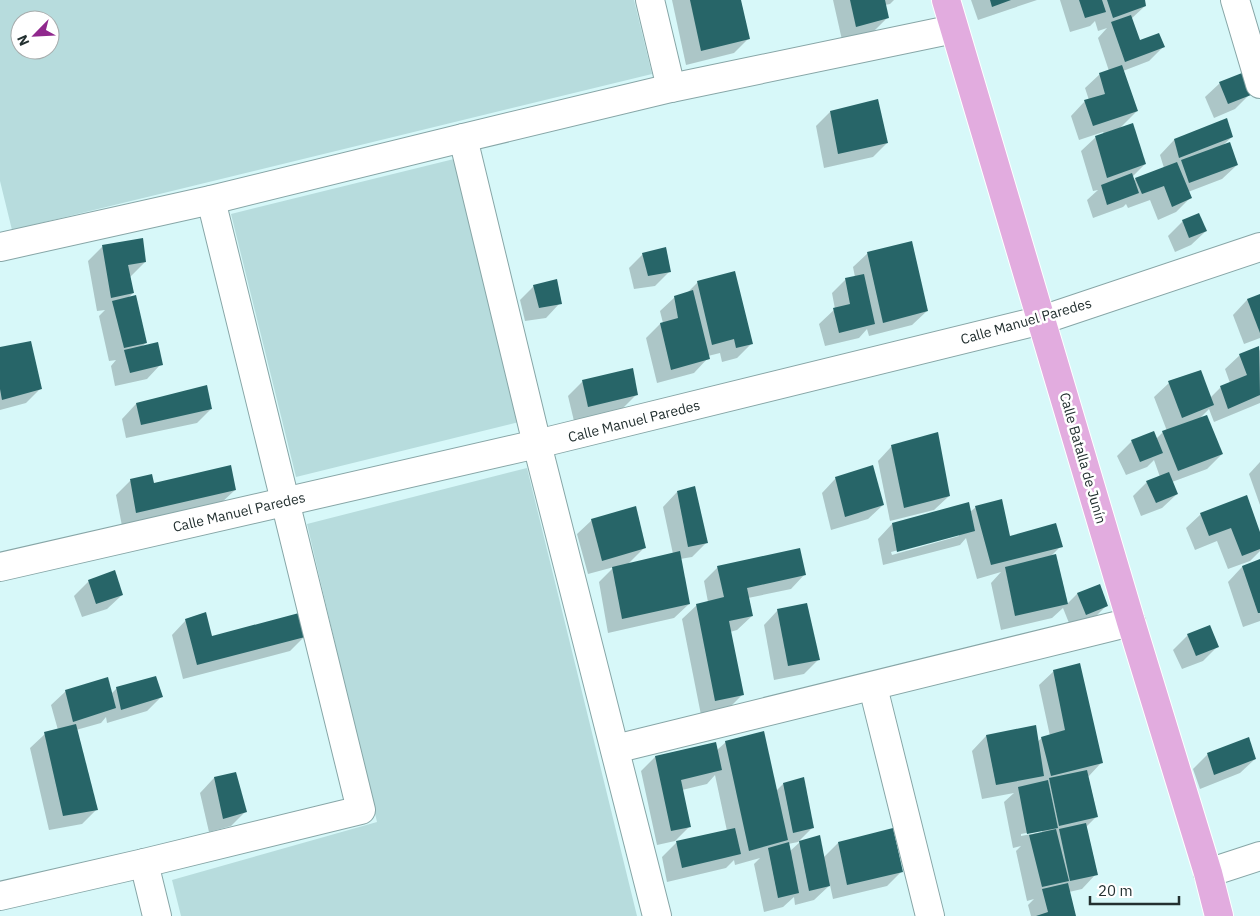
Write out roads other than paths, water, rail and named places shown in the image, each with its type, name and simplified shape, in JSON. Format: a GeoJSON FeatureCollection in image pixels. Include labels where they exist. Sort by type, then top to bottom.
{"type":"FeatureCollection","features":[{"type":"Feature","properties":{"kind":"main road","name":"Calle Batalla de Junín"},"geometry":{"type":"LineString","coordinates":[[946,0],[1219,916]]}},
{"type":"Feature","properties":{"kind":"street"},"geometry":{"type":"LineString","coordinates":[[650,0],[671,88]]}},
{"type":"Feature","properties":{"kind":"street"},"geometry":{"type":"LineString","coordinates":[[1235,0],[1260,84]]}},
{"type":"Feature","properties":{"kind":"street"},"geometry":{"type":"LineString","coordinates":[[0,246],[210,200],[671,88],[954,29]]}},
{"type":"Feature","properties":{"kind":"street"},"geometry":{"type":"LineString","coordinates":[[462,138],[537,444],[657,916]]}},
{"type":"Feature","properties":{"kind":"street"},"geometry":{"type":"LineString","coordinates":[[0,896],[361,810],[210,200]]}},
{"type":"Feature","properties":{"kind":"street","name":"Calle Manuel Paredes"},"geometry":{"type":"LineString","coordinates":[[0,567],[537,444],[1042,320],[1260,247]]}},
{"type":"Feature","properties":{"kind":"street"},"geometry":{"type":"LineString","coordinates":[[615,749],[1132,622]]}},
{"type":"Feature","properties":{"kind":"street"},"geometry":{"type":"LineString","coordinates":[[873,687],[930,916]]}},
{"type":"Feature","properties":{"kind":"street"},"geometry":{"type":"LineString","coordinates":[[1208,874],[1260,856]]}},
{"type":"Feature","properties":{"kind":"street"},"geometry":{"type":"LineString","coordinates":[[144,863],[157,916]]}}]}
